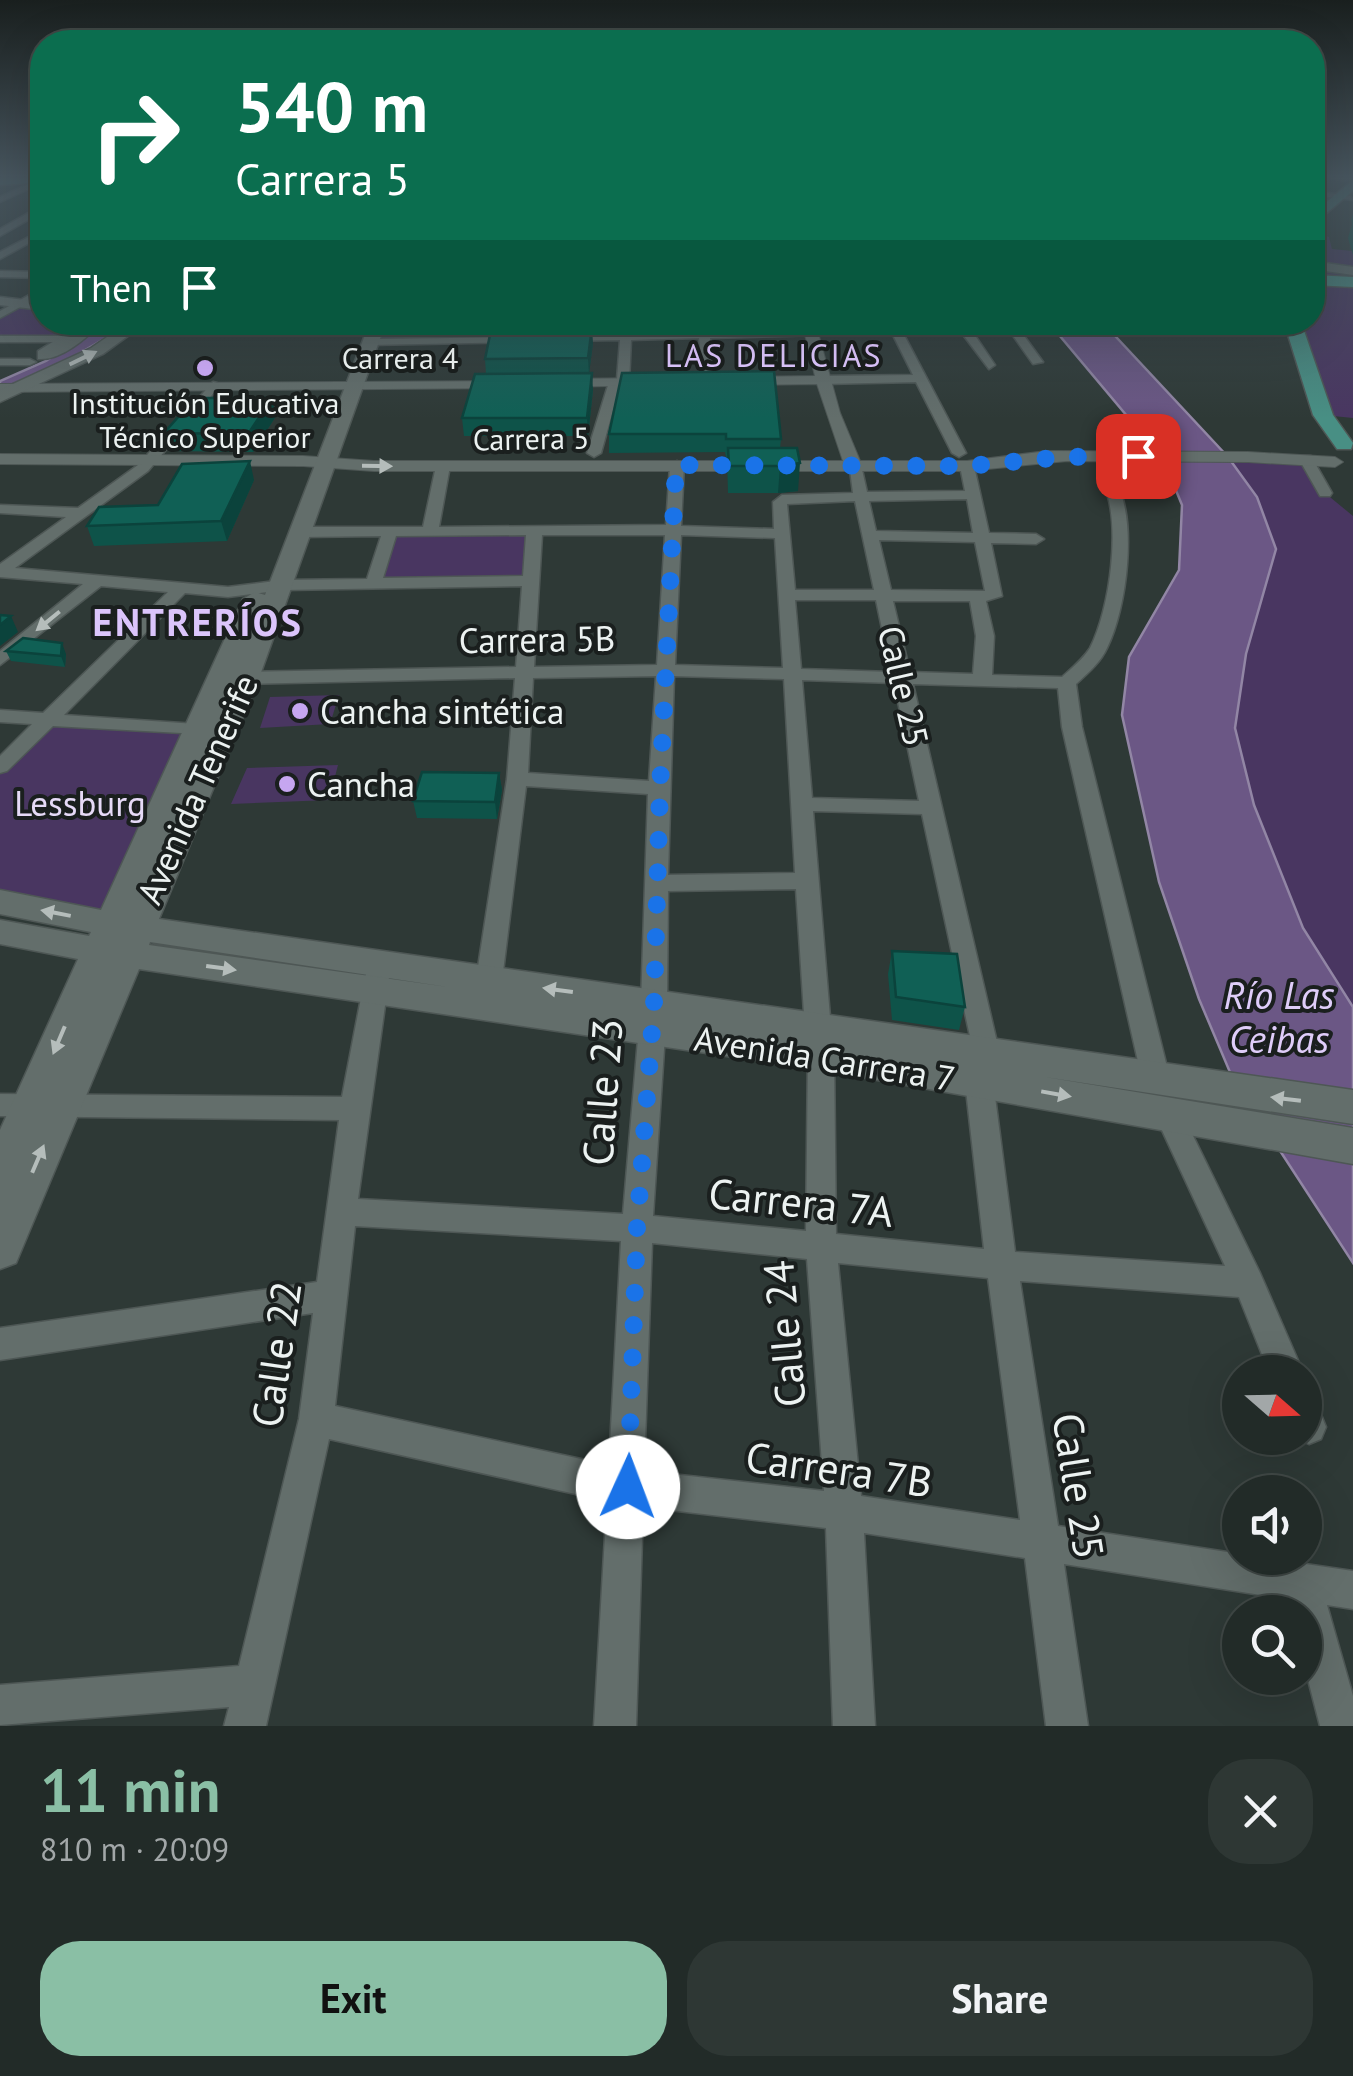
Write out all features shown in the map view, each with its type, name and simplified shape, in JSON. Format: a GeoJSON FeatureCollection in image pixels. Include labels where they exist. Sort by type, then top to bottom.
{"type":"FeatureCollection","features":[{"type":"Feature","properties":{"kind":"main road"},"geometry":{"type":"LineString","coordinates":[[1325,268],[1349,276]]}},
{"type":"Feature","properties":{"kind":"main road"},"geometry":{"type":"LineString","coordinates":[[6,387],[30,362],[79,335]]}},
{"type":"Feature","properties":{"kind":"main road"},"geometry":{"type":"LineString","coordinates":[[6,387],[97,352],[121,335]]}},
{"type":"Feature","properties":{"kind":"main road","name":"Avenida Tenerife"},"geometry":{"type":"LineString","coordinates":[[209,731],[246,678],[314,448],[371,335]]}},
{"type":"Feature","properties":{"kind":"main road"},"geometry":{"type":"LineString","coordinates":[[1284,335],[1310,420],[1334,453]]}},
{"type":"Feature","properties":{"kind":"main road"},"geometry":{"type":"LineString","coordinates":[[1286,335],[1324,416],[1334,453]]}},
{"type":"Feature","properties":{"kind":"main road","name":"Avenida Tenerife"},"geometry":{"type":"LineString","coordinates":[[0,1176],[30,1105],[118,939],[271,588],[300,532],[314,448],[348,385]]}},
{"type":"Feature","properties":{"kind":"main road","name":"Avenida Carrera 7"},"geometry":{"type":"LineString","coordinates":[[0,902],[118,939]]}},
{"type":"Feature","properties":{"kind":"main road","name":"Avenida Carrera 7"},"geometry":{"type":"LineString","coordinates":[[0,932],[118,939],[1162,1096],[1225,1108],[1353,1146]]}},
{"type":"Feature","properties":{"kind":"main road","name":"Avenida Carrera 7"},"geometry":{"type":"LineString","coordinates":[[377,977],[489,980],[653,1018]]}},
{"type":"Feature","properties":{"kind":"main road","name":"Avenida Tenerife"},"geometry":{"type":"LineString","coordinates":[[0,1249],[30,1105]]}},
{"type":"Feature","properties":{"kind":"main road","name":"Avenida Carrera 7"},"geometry":{"type":"LineString","coordinates":[[1225,1108],[1353,1107]]}},
{"type":"Feature","properties":{"kind":"street"},"geometry":{"type":"LineString","coordinates":[[0,274],[30,270]]}},
{"type":"Feature","properties":{"kind":"street"},"geometry":{"type":"LineString","coordinates":[[6,307],[30,297]]}},
{"type":"Feature","properties":{"kind":"street"},"geometry":{"type":"LineString","coordinates":[[478,335],[538,339]]}},
{"type":"Feature","properties":{"kind":"street"},"geometry":{"type":"LineString","coordinates":[[556,338],[717,335]]}},
{"type":"Feature","properties":{"kind":"street","name":"Calle 25"},"geometry":{"type":"LineString","coordinates":[[812,335],[822,380],[862,498],[931,808],[982,1068],[998,1265],[1044,1546],[1067,1726]]}},
{"type":"Feature","properties":{"kind":"street"},"geometry":{"type":"LineString","coordinates":[[899,335],[963,459],[973,496],[982,536],[985,596],[982,680]]}},
{"type":"Feature","properties":{"kind":"street"},"geometry":{"type":"LineString","coordinates":[[968,335],[989,365]]}},
{"type":"Feature","properties":{"kind":"street"},"geometry":{"type":"LineString","coordinates":[[1017,335],[1037,362]]}},
{"type":"Feature","properties":{"kind":"street"},"geometry":{"type":"LineString","coordinates":[[704,336],[710,381]]}},
{"type":"Feature","properties":{"kind":"street"},"geometry":{"type":"LineString","coordinates":[[594,453],[619,382],[626,337]]}},
{"type":"Feature","properties":{"kind":"street"},"geometry":{"type":"LineString","coordinates":[[0,339],[74,339]]}},
{"type":"Feature","properties":{"kind":"street"},"geometry":{"type":"LineString","coordinates":[[0,362],[30,362]]}},
{"type":"Feature","properties":{"kind":"street"},"geometry":{"type":"LineString","coordinates":[[693,381],[921,378]]}},
{"type":"Feature","properties":{"kind":"street","name":"Carrera 4"},"geometry":{"type":"LineString","coordinates":[[6,387],[675,381]]}},
{"type":"Feature","properties":{"kind":"street"},"geometry":{"type":"LineString","coordinates":[[0,572],[150,460],[213,386]]}},
{"type":"Feature","properties":{"kind":"street","name":"Carrera 5"},"geometry":{"type":"LineString","coordinates":[[0,459],[150,460],[314,448],[443,466],[1334,453]]}},
{"type":"Feature","properties":{"kind":"street"},"geometry":{"type":"LineString","coordinates":[[1325,493],[1334,453]]}},
{"type":"Feature","properties":{"kind":"street","name":"Calle 23"},"geometry":{"type":"LineString","coordinates":[[615,1726],[637,1228],[653,1018],[676,465]]}},
{"type":"Feature","properties":{"kind":"street"},"geometry":{"type":"LineString","coordinates":[[430,532],[443,466]]}},
{"type":"Feature","properties":{"kind":"street"},"geometry":{"type":"LineString","coordinates":[[1110,483],[1118,496],[1119,568],[1099,649],[1067,683],[1072,727],[1162,1096],[1279,1355]]}},
{"type":"Feature","properties":{"kind":"street"},"geometry":{"type":"LineString","coordinates":[[862,498],[973,496]]}},
{"type":"Feature","properties":{"kind":"street","name":"Calle 24"},"geometry":{"type":"LineString","coordinates":[[854,1726],[844,1512],[822,1245],[820,1042],[780,502],[787,498],[862,498]]}},
{"type":"Feature","properties":{"kind":"street"},"geometry":{"type":"LineString","coordinates":[[0,509],[83,513]]}},
{"type":"Feature","properties":{"kind":"street"},"geometry":{"type":"LineString","coordinates":[[300,532],[676,530],[782,534]]}},
{"type":"Feature","properties":{"kind":"street"},"geometry":{"type":"LineString","coordinates":[[374,585],[390,532]]}},
{"type":"Feature","properties":{"kind":"street"},"geometry":{"type":"LineString","coordinates":[[489,980],[517,780],[534,533]]}},
{"type":"Feature","properties":{"kind":"street"},"geometry":{"type":"LineString","coordinates":[[870,534],[1036,539]]}},
{"type":"Feature","properties":{"kind":"street"},"geometry":{"type":"LineString","coordinates":[[0,572],[180,589],[530,581]]}},
{"type":"Feature","properties":{"kind":"street"},"geometry":{"type":"LineString","coordinates":[[0,660],[97,581]]}},
{"type":"Feature","properties":{"kind":"street"},"geometry":{"type":"LineString","coordinates":[[0,767],[180,589]]}},
{"type":"Feature","properties":{"kind":"street"},"geometry":{"type":"LineString","coordinates":[[786,595],[985,596]]}},
{"type":"Feature","properties":{"kind":"street","name":"Carrera 5B"},"geometry":{"type":"LineString","coordinates":[[246,678],[668,670],[1067,683]]}},
{"type":"Feature","properties":{"kind":"street"},"geometry":{"type":"LineString","coordinates":[[0,716],[209,731]]}},
{"type":"Feature","properties":{"kind":"street"},"geometry":{"type":"LineString","coordinates":[[517,780],[660,788]]}},
{"type":"Feature","properties":{"kind":"street"},"geometry":{"type":"LineString","coordinates":[[804,804],[931,808]]}},
{"type":"Feature","properties":{"kind":"street"},"geometry":{"type":"LineString","coordinates":[[659,883],[808,882]]}},
{"type":"Feature","properties":{"kind":"street","name":"Calle 22"},"geometry":{"type":"LineString","coordinates":[[245,1726],[316,1420],[354,1108],[377,977]]}},
{"type":"Feature","properties":{"kind":"street"},"geometry":{"type":"LineString","coordinates":[[30,1105],[354,1108]]}},
{"type":"Feature","properties":{"kind":"street","name":"Carrera 7A"},"geometry":{"type":"LineString","coordinates":[[344,1212],[637,1228],[998,1265],[1249,1283]]}},
{"type":"Feature","properties":{"kind":"street"},"geometry":{"type":"LineString","coordinates":[[0,1344],[330,1295]]}},
{"type":"Feature","properties":{"kind":"street","name":"Carrera 7B"},"geometry":{"type":"LineString","coordinates":[[316,1420],[628,1487],[844,1512],[1044,1546],[1353,1590]]}},
{"type":"Feature","properties":{"kind":"street"},"geometry":{"type":"LineString","coordinates":[[1301,1581],[1341,1726]]}},
{"type":"Feature","properties":{"kind":"street"},"geometry":{"type":"LineString","coordinates":[[0,1705],[254,1684]]}},
{"type":"Feature","properties":{"kind":"green space"},"geometry":{"type":"Polygon","coordinates":[[[1325,259],[1353,259],[1353,280],[1325,279],[1325,259]]]}},
{"type":"Feature","properties":{"kind":"green space"},"geometry":{"type":"Polygon","coordinates":[[[1325,281],[1353,282],[1353,418],[1333,416],[1303,335],[1325,335],[1325,281]]]}},
{"type":"Feature","properties":{"kind":"green space"},"geometry":{"type":"Polygon","coordinates":[[[12,308],[30,309],[30,335],[72,335],[68,339],[0,339],[0,315],[12,308]]]}},
{"type":"Feature","properties":{"kind":"green space"},"geometry":{"type":"Polygon","coordinates":[[[372,335],[641,337],[369,342],[372,335]]]}},
{"type":"Feature","properties":{"kind":"green space"},"geometry":{"type":"Polygon","coordinates":[[[1228,457],[1306,459],[1325,493],[1353,516],[1353,1009],[1303,928],[1254,805],[1235,728],[1246,654],[1276,549],[1228,457]]]}},
{"type":"Feature","properties":{"kind":"green space"},"geometry":{"type":"Polygon","coordinates":[[[390,532],[534,533],[530,581],[373,585],[390,532]]]}},
{"type":"Feature","properties":{"kind":"green space","name":"Cancha sintética"},"geometry":{"type":"Polygon","coordinates":[[[339,695],[330,724],[260,728],[270,697],[339,695]]]}},
{"type":"Feature","properties":{"kind":"green space","name":"Lessburg"},"geometry":{"type":"Polygon","coordinates":[[[49,721],[197,730],[112,924],[0,902],[0,767],[49,721]]]}},
{"type":"Feature","properties":{"kind":"green space","name":"Cancha"},"geometry":{"type":"Polygon","coordinates":[[[338,765],[329,800],[231,804],[247,768],[338,765]]]}},
{"type":"Feature","properties":{"kind":"water"},"geometry":{"type":"Polygon","coordinates":[[[86,335],[111,335],[58,366],[0,391],[0,381],[46,361],[86,335]]]}},
{"type":"Feature","properties":{"kind":"water","name":"Río Las Ceibas"},"geometry":{"type":"Polygon","coordinates":[[[1059,335],[1114,335],[1228,457],[1257,497],[1276,549],[1246,654],[1235,728],[1254,805],[1303,928],[1353,1007],[1353,1263],[1232,1077],[1199,999],[1159,882],[1122,715],[1129,657],[1179,570],[1182,505],[1163,459],[1059,335]]]}},
{"type":"Feature","properties":{"kind":"building"},"geometry":{"type":"Polygon","coordinates":[[[490,335],[591,335],[588,358],[485,359],[490,335]]]}},
{"type":"Feature","properties":{"kind":"building"},"geometry":{"type":"Polygon","coordinates":[[[774,371],[781,439],[726,439],[726,434],[609,434],[622,373],[774,371]]]}},
{"type":"Feature","properties":{"kind":"building"},"geometry":{"type":"Polygon","coordinates":[[[592,373],[587,418],[462,418],[475,374],[592,373]]]}},
{"type":"Feature","properties":{"kind":"building"},"geometry":{"type":"Polygon","coordinates":[[[195,398],[272,398],[248,434],[164,433],[195,398]]]}},
{"type":"Feature","properties":{"kind":"building"},"geometry":{"type":"Polygon","coordinates":[[[728,448],[797,448],[800,463],[729,466],[728,448]]]}},
{"type":"Feature","properties":{"kind":"building"},"geometry":{"type":"Polygon","coordinates":[[[250,461],[221,521],[87,526],[99,507],[158,505],[182,464],[250,461]]]}},
{"type":"Feature","properties":{"kind":"building"},"geometry":{"type":"Polygon","coordinates":[[[23,638],[62,643],[61,656],[6,651],[23,638]]]}},
{"type":"Feature","properties":{"kind":"building"},"geometry":{"type":"Polygon","coordinates":[[[422,772],[499,773],[495,802],[413,801],[422,772]]]}},
{"type":"Feature","properties":{"kind":"building"},"geometry":{"type":"Polygon","coordinates":[[[892,951],[957,954],[965,1007],[896,997],[892,951]]]}},
{"type":"Feature","properties":{"kind":"place","name":"Institución Educativa Técnico Superior"},"geometry":{"type":"Point","coordinates":[205,368]}},
{"type":"Feature","properties":{"kind":"place","name":"Cancha sintética"},"geometry":{"type":"Point","coordinates":[300,711]}},
{"type":"Feature","properties":{"kind":"place","name":"Cancha"},"geometry":{"type":"Point","coordinates":[287,784]}},
{"type":"Feature","properties":{"kind":"district","name":"LAS DELICIAS"},"geometry":{"type":"Point","coordinates":[774,355]}},
{"type":"Feature","properties":{"kind":"district","name":"ENTRERÍOS"},"geometry":{"type":"Point","coordinates":[198,621]}},
{"type":"Feature","properties":{"kind":"route"},"geometry":{"type":"LineString","coordinates":[[628,1487],[637,1228],[654,1004],[676,465],[967,466],[1063,457],[1138,456]]}}]}
